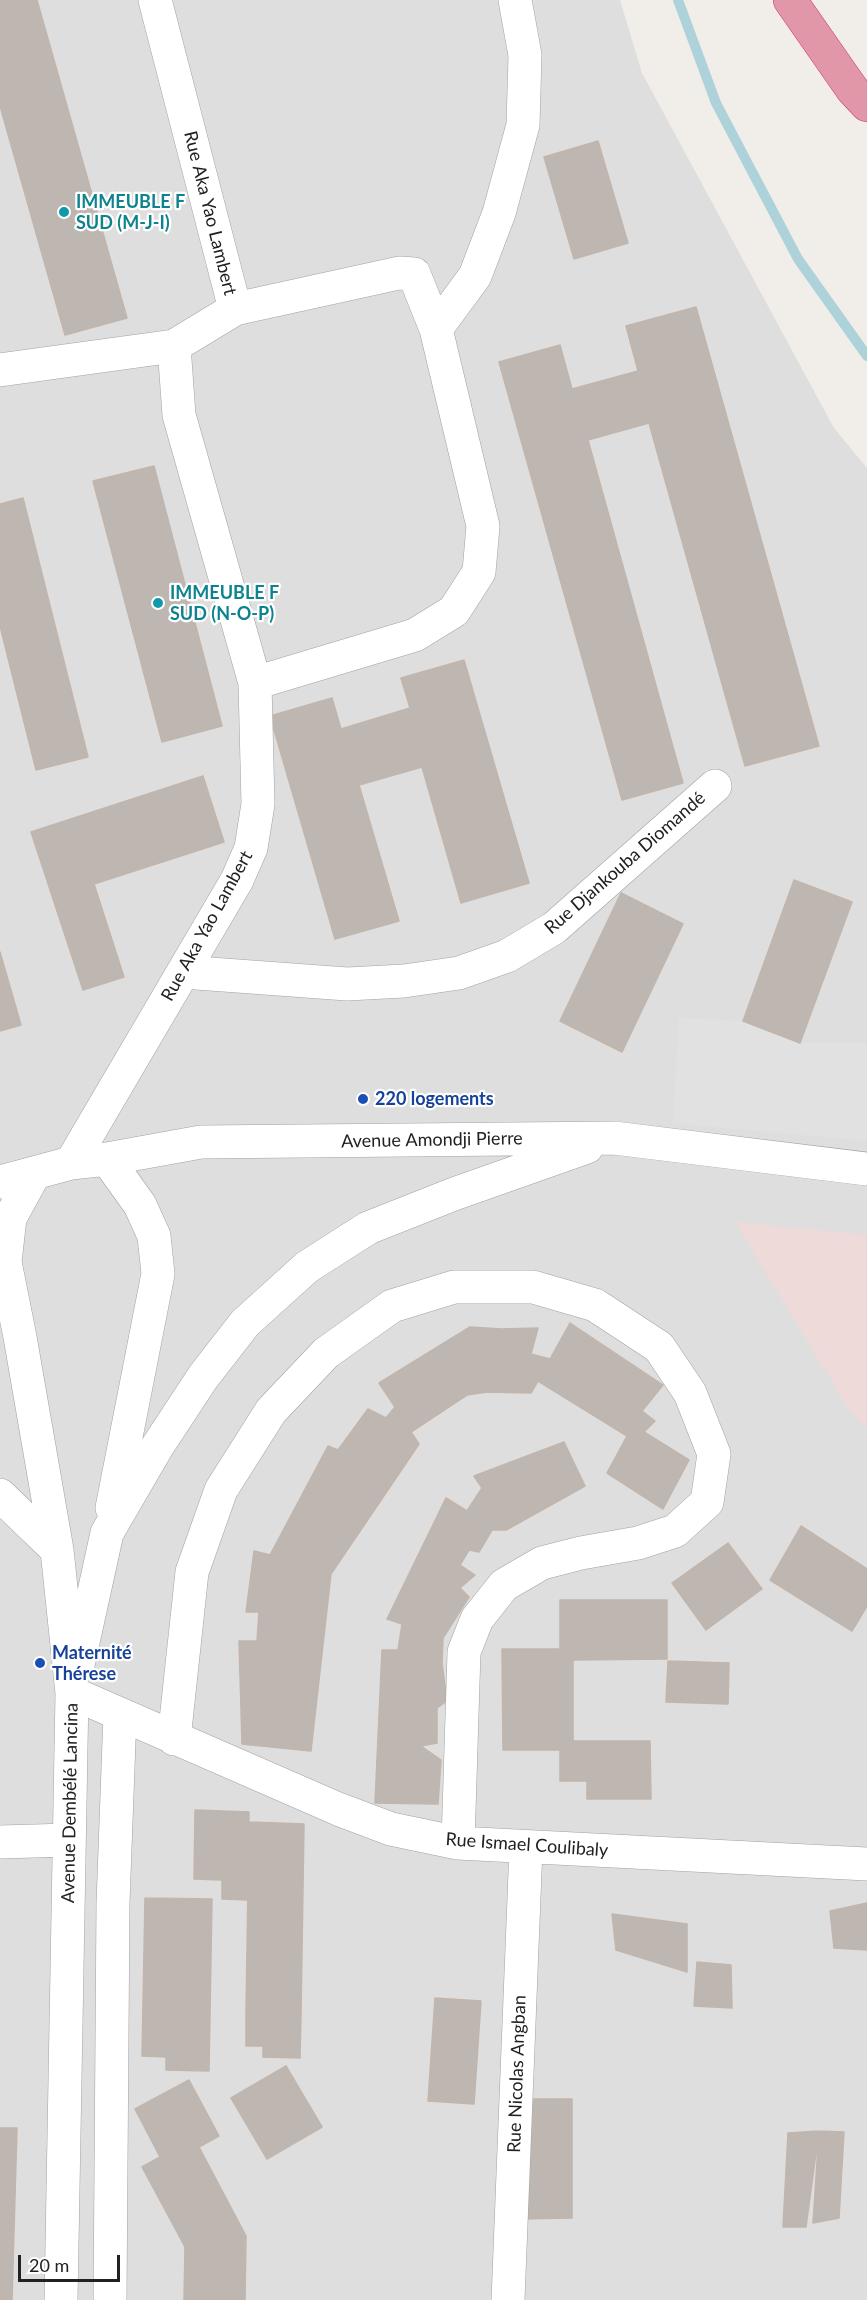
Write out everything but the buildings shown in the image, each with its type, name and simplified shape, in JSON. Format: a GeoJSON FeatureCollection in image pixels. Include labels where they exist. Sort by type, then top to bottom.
{"type":"FeatureCollection","features":[{"type":"Feature","properties":{"kind":"highway"},"geometry":{"type":"LineString","coordinates":[[790,0],[852,89],[867,105]]}},
{"type":"Feature","properties":{"kind":"street","name":"Rue Aka Yao Lambert"},"geometry":{"type":"LineString","coordinates":[[70,1163],[237,880],[251,848],[258,804],[255,683],[178,415],[174,346],[235,309],[155,0]]}},
{"type":"Feature","properties":{"kind":"street"},"geometry":{"type":"LineString","coordinates":[[436,329],[475,276],[499,213],[523,125],[525,55],[515,0]]}},
{"type":"Feature","properties":{"kind":"street"},"geometry":{"type":"LineString","coordinates":[[235,309],[399,273],[414,274],[436,329],[483,526],[479,572],[454,611],[414,635],[255,683]]}},
{"type":"Feature","properties":{"kind":"street"},"geometry":{"type":"LineString","coordinates":[[0,370],[174,346]]}},
{"type":"Feature","properties":{"kind":"street","name":"Rue Djankouba Diomandé"},"geometry":{"type":"LineString","coordinates":[[183,972],[347,984],[404,981],[459,974],[507,956],[554,928],[715,786]]}},
{"type":"Feature","properties":{"kind":"street"},"geometry":{"type":"LineString","coordinates":[[107,1533],[157,1447],[202,1377],[245,1323],[307,1267],[368,1228],[454,1194],[614,1138]]}},
{"type":"Feature","properties":{"kind":"street","name":"Avenue Amondji Pierre"},"geometry":{"type":"LineString","coordinates":[[0,1182],[70,1163],[201,1143],[614,1138],[867,1169]]}},
{"type":"Feature","properties":{"kind":"street"},"geometry":{"type":"LineString","coordinates":[[72,1693],[107,1533],[158,1274],[154,1236],[140,1205],[107,1159]]}},
{"type":"Feature","properties":{"kind":"street","name":"Avenue Dembélé Lancina"},"geometry":{"type":"LineString","coordinates":[[34,1174],[10,1218],[5,1262],[57,1550],[72,1693],[61,2300]]}},
{"type":"Feature","properties":{"kind":"street"},"geometry":{"type":"LineString","coordinates":[[174,1739],[192,1572],[221,1490],[271,1411],[326,1353],[392,1306],[454,1287],[533,1287],[595,1305],[659,1347],[690,1393],[714,1454],[707,1502],[675,1531],[638,1543],[581,1553],[542,1563],[504,1585],[477,1619],[464,1652],[458,1843]]}},
{"type":"Feature","properties":{"kind":"street"},"geometry":{"type":"LineString","coordinates":[[0,1302],[20,1337]]}},
{"type":"Feature","properties":{"kind":"street"},"geometry":{"type":"LineString","coordinates":[[0,1495],[57,1550]]}},
{"type":"Feature","properties":{"kind":"street","name":"Rue Ismael Coulibaly"},"geometry":{"type":"LineString","coordinates":[[72,1693],[338,1809],[391,1829],[458,1843],[867,1864]]}},
{"type":"Feature","properties":{"kind":"street"},"geometry":{"type":"LineString","coordinates":[[110,2300],[113,1903],[120,1714]]}},
{"type":"Feature","properties":{"kind":"street"},"geometry":{"type":"LineString","coordinates":[[0,1842],[69,1840]]}},
{"type":"Feature","properties":{"kind":"street","name":"Rue Nicolas Angban"},"geometry":{"type":"LineString","coordinates":[[508,2300],[526,1847]]}},
{"type":"Feature","properties":{"kind":"shaded area"},"geometry":{"type":"Polygon","coordinates":[[[0,0],[620,0],[642,73],[834,428],[867,468],[867,2300],[0,2300],[0,0]]]}},
{"type":"Feature","properties":{"kind":"shaded area"},"geometry":{"type":"Polygon","coordinates":[[[679,1018],[743,1021],[800,1043],[867,1043],[867,1141],[673,1123],[679,1018]]]}},
{"type":"Feature","properties":{"kind":"shaded area"},"geometry":{"type":"Polygon","coordinates":[[[735,1222],[867,1235],[867,1428],[853,1416],[735,1222]]]}},
{"type":"Feature","properties":{"kind":"waterway"},"geometry":{"type":"LineString","coordinates":[[678,0],[716,103],[798,259],[867,356]]}},
{"type":"Feature","properties":{"kind":"place","name":"IMMEUBLE F SUD (M-J-I)"},"geometry":{"type":"Point","coordinates":[64,212]}},
{"type":"Feature","properties":{"kind":"place","name":"IMMEUBLE F SUD (N-O-P)"},"geometry":{"type":"Point","coordinates":[158,603]}},
{"type":"Feature","properties":{"kind":"place","name":"220 logements"},"geometry":{"type":"Point","coordinates":[363,1099]}},
{"type":"Feature","properties":{"kind":"place","name":"Maternité Thérese"},"geometry":{"type":"Point","coordinates":[40,1663]}}]}
